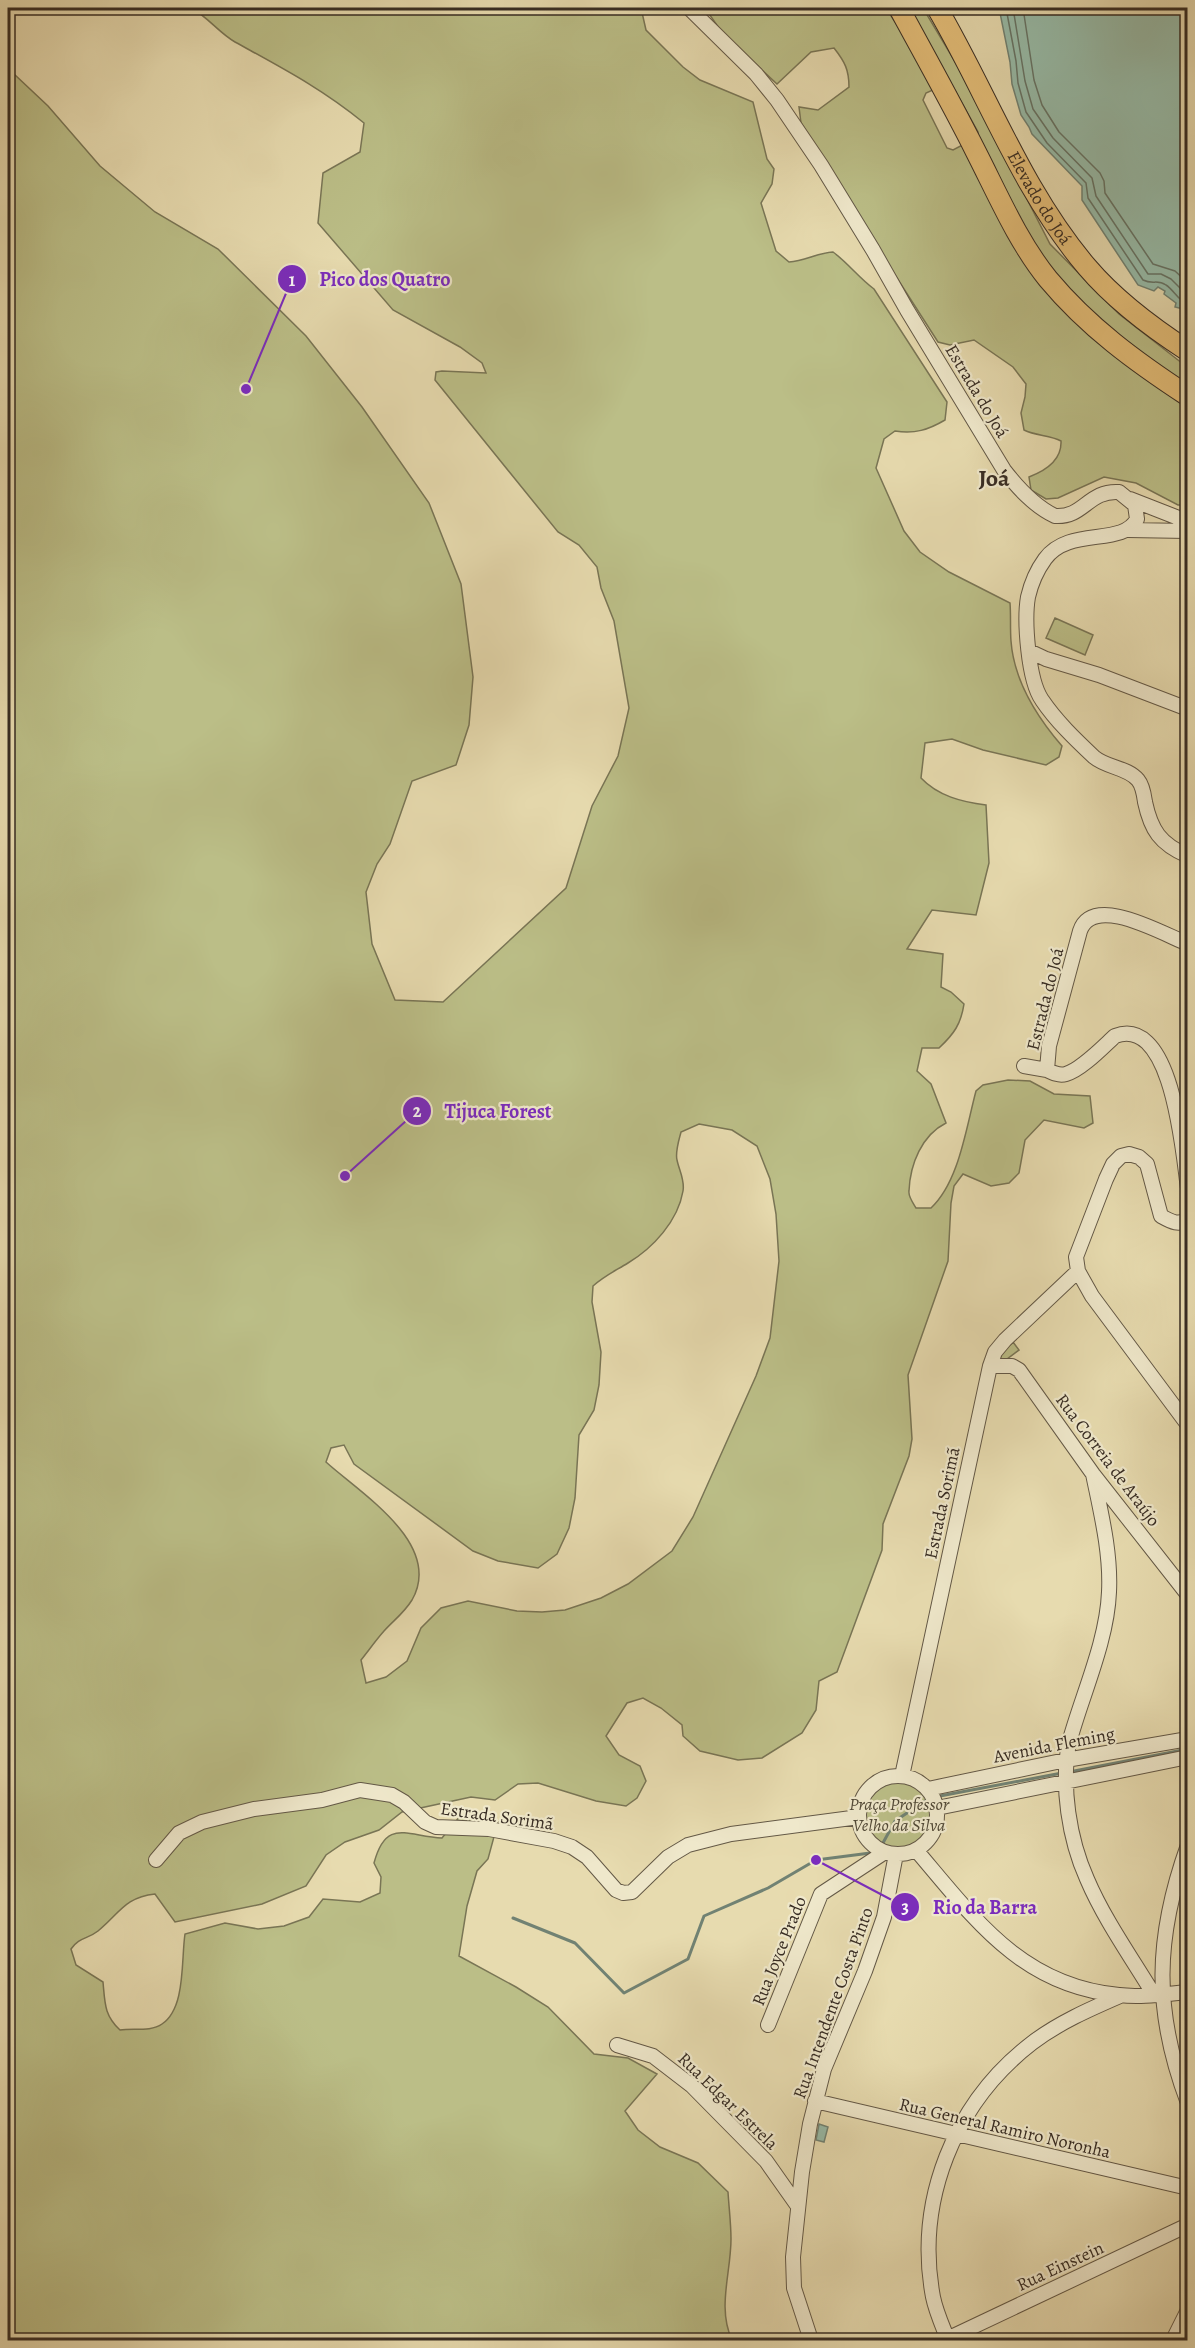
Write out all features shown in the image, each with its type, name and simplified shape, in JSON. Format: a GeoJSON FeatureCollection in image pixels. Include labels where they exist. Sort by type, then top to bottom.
{"type":"FeatureCollection","features":[{"type":"Feature","properties":{"kind":"highway"},"geometry":{"type":"LineString","coordinates":[[899,8],[952,104],[1013,226],[1047,277],[1071,305],[1100,332],[1134,360],[1188,396]]}},
{"type":"Feature","properties":{"kind":"highway","name":"Elevado do Joá"},"geometry":{"type":"LineString","coordinates":[[937,8],[1027,176],[1052,220],[1072,248],[1122,302],[1188,350]]}},
{"type":"Feature","properties":{"kind":"street","name":"Estrada do Joá"},"geometry":{"type":"LineString","coordinates":[[689,8],[756,74],[777,100],[839,193],[913,320],[1014,483],[1034,502],[1055,516],[1073,513],[1104,492],[1119,492],[1130,499],[1176,517],[1188,525]]}},
{"type":"Feature","properties":{"kind":"street"},"geometry":{"type":"LineString","coordinates":[[1128,530],[1134,525],[1137,516],[1137,510],[1130,499]]}},
{"type":"Feature","properties":{"kind":"street"},"geometry":{"type":"LineString","coordinates":[[1188,531],[1128,530],[1069,541],[1045,560],[1035,576],[1027,605],[1029,651],[1040,698],[1062,725],[1096,759],[1128,772],[1139,781],[1156,834],[1188,856]]}},
{"type":"Feature","properties":{"kind":"street"},"geometry":{"type":"LineString","coordinates":[[1029,651],[1188,709]]}},
{"type":"Feature","properties":{"kind":"street","name":"Estrada do Joá"},"geometry":{"type":"LineString","coordinates":[[1188,944],[1120,916],[1103,914],[1086,921],[1080,931],[1049,1047],[1047,1071],[1065,1074],[1077,1069],[1115,1036],[1121,1034],[1138,1036],[1148,1042],[1156,1051],[1173,1097],[1188,1188]]}},
{"type":"Feature","properties":{"kind":"street"},"geometry":{"type":"LineString","coordinates":[[1024,1066],[1047,1071]]}},
{"type":"Feature","properties":{"kind":"street"},"geometry":{"type":"LineString","coordinates":[[1188,1218],[1174,1223],[1161,1216],[1147,1164],[1139,1157],[1129,1154],[1121,1156],[1113,1164],[1106,1179],[1076,1257],[1078,1271],[1092,1296],[1188,1425]]}},
{"type":"Feature","properties":{"kind":"street","name":"Estrada Sorimã"},"geometry":{"type":"LineString","coordinates":[[902,1776],[990,1366],[995,1352],[1005,1340],[1078,1271]]}},
{"type":"Feature","properties":{"kind":"street","name":"Rua Correia de Araújo"},"geometry":{"type":"LineString","coordinates":[[990,1366],[1012,1366],[1019,1370],[1094,1474],[1188,1595]]}},
{"type":"Feature","properties":{"kind":"street"},"geometry":{"type":"LineString","coordinates":[[1094,1474],[1104,1530],[1109,1581],[1107,1612],[1072,1733],[1066,1771],[1075,1842],[1086,1878],[1158,1994],[1188,2103]]}},
{"type":"Feature","properties":{"kind":"street"},"geometry":{"type":"LineString","coordinates":[[1104,1530],[1115,1522],[1131,1523]]}},
{"type":"Feature","properties":{"kind":"street","name":"Avenida Fleming"},"geometry":{"type":"LineString","coordinates":[[937,1807],[1188,1739]]}},
{"type":"Feature","properties":{"kind":"street","name":"Avenida Fleming"},"geometry":{"type":"LineString","coordinates":[[929,1790],[1188,1757]]}},
{"type":"Feature","properties":{"kind":"street"},"geometry":{"type":"LineString","coordinates":[[902,1776],[920,1782],[929,1790],[937,1807],[935,1828],[931,1837],[916,1850],[886,1851],[867,1839],[859,1817],[864,1798],[876,1782],[889,1777],[902,1776]]}},
{"type":"Feature","properties":{"kind":"street","name":"Estrada Sorimã"},"geometry":{"type":"LineString","coordinates":[[156,1860],[180,1833],[202,1822],[254,1809],[322,1800],[360,1790],[392,1795],[404,1802],[425,1822],[436,1827],[489,1829],[554,1841],[572,1847],[587,1857],[616,1890],[623,1893],[632,1892],[668,1857],[688,1845],[731,1834],[859,1817]]}},
{"type":"Feature","properties":{"kind":"street"},"geometry":{"type":"LineString","coordinates":[[1158,1994],[1164,1934],[1175,1880],[1188,1845]]}},
{"type":"Feature","properties":{"kind":"street"},"geometry":{"type":"LineString","coordinates":[[916,1850],[974,1920],[1005,1947],[1057,1980],[1081,1989],[1120,1996],[1188,1992]]}},
{"type":"Feature","properties":{"kind":"street","name":"Rua Joyce Prado"},"geometry":{"type":"LineString","coordinates":[[768,2025],[821,1894],[886,1851]]}},
{"type":"Feature","properties":{"kind":"street","name":"Rua Intendente Costa Pinto"},"geometry":{"type":"LineString","coordinates":[[811,2340],[794,2288],[793,2257],[798,2205],[815,2101],[824,2069],[865,1971],[884,1917],[886,1851]]}},
{"type":"Feature","properties":{"kind":"street"},"geometry":{"type":"LineString","coordinates":[[947,2340],[934,2299],[929,2245],[936,2182],[955,2135],[981,2096],[1008,2065],[1032,2043],[1070,2019],[1120,1996]]}},
{"type":"Feature","properties":{"kind":"street","name":"Rua Edgar Estrela"},"geometry":{"type":"LineString","coordinates":[[617,2045],[653,2056],[692,2086],[766,2161],[798,2205]]}},
{"type":"Feature","properties":{"kind":"street","name":"Rua General Ramiro Noronha"},"geometry":{"type":"LineString","coordinates":[[815,2101],[1188,2188]]}},
{"type":"Feature","properties":{"kind":"street","name":"Rua Einstein"},"geometry":{"type":"LineString","coordinates":[[947,2340],[1188,2225]]}},
{"type":"Feature","properties":{"kind":"street"},"geometry":{"type":"LineString","coordinates":[[1173,2340],[1188,2310]]}},
{"type":"Feature","properties":{"kind":"green space"},"geometry":{"type":"Polygon","coordinates":[[[191,8],[641,8],[646,30],[683,67],[700,80],[753,102],[767,159],[774,169],[772,184],[761,203],[776,251],[789,262],[833,252],[838,256],[874,289],[947,402],[945,420],[921,430],[895,431],[884,439],[876,468],[904,531],[920,552],[949,572],[1010,603],[1013,656],[1022,685],[1036,711],[1062,746],[1059,757],[1046,765],[983,750],[952,739],[925,743],[921,778],[943,794],[986,805],[989,863],[976,915],[932,910],[907,949],[943,954],[941,987],[951,992],[964,1004],[959,1023],[944,1043],[939,1048],[922,1048],[917,1071],[931,1084],[946,1123],[930,1135],[919,1151],[910,1181],[910,1197],[916,1208],[931,1208],[941,1197],[960,1154],[976,1091],[983,1085],[1008,1080],[1030,1081],[1054,1094],[1090,1096],[1093,1123],[1084,1128],[1044,1120],[1025,1140],[1019,1173],[1009,1183],[991,1186],[963,1174],[954,1186],[948,1261],[908,1375],[912,1439],[909,1456],[883,1524],[882,1550],[837,1672],[819,1681],[816,1710],[802,1733],[762,1758],[738,1760],[700,1751],[683,1736],[682,1725],[661,1708],[643,1698],[627,1703],[606,1736],[619,1755],[640,1766],[646,1781],[637,1798],[626,1806],[596,1801],[538,1783],[518,1784],[495,1800],[471,1797],[402,1812],[379,1830],[345,1842],[326,1855],[306,1886],[262,1904],[175,1922],[155,1894],[145,1896],[123,1907],[98,1931],[77,1942],[71,1949],[76,1965],[103,1982],[108,2014],[120,2030],[153,2028],[170,2017],[175,2007],[181,1983],[185,1934],[225,1923],[258,1929],[284,1926],[309,1917],[323,1899],[360,1902],[380,1893],[381,1877],[374,1863],[379,1849],[391,1835],[408,1833],[442,1838],[461,1815],[482,1814],[498,1822],[488,1859],[477,1871],[467,1906],[459,1956],[548,2007],[594,2054],[628,2058],[657,2074],[625,2111],[638,2130],[660,2147],[698,2163],[728,2192],[731,2239],[725,2303],[732,2340],[8,2340],[8,74],[14,74],[48,106],[100,166],[155,212],[218,249],[306,336],[362,407],[429,503],[461,584],[473,677],[469,725],[456,765],[412,781],[390,844],[377,864],[366,892],[372,944],[395,1000],[443,1002],[566,888],[592,806],[618,756],[629,708],[614,621],[601,588],[597,567],[579,545],[558,532],[435,380],[436,372],[442,371],[486,373],[482,363],[460,347],[393,310],[318,223],[323,173],[360,152],[364,123],[317,89],[229,38],[191,8]],[[699,1124],[681,1132],[677,1157],[683,1179],[683,1191],[676,1213],[663,1233],[646,1250],[593,1286],[592,1302],[601,1352],[599,1385],[594,1410],[579,1435],[575,1498],[569,1528],[557,1554],[538,1568],[498,1561],[473,1551],[354,1464],[344,1445],[331,1448],[326,1462],[394,1522],[408,1540],[417,1559],[419,1579],[412,1600],[361,1660],[366,1683],[386,1677],[407,1661],[421,1628],[441,1608],[468,1601],[517,1611],[565,1610],[601,1598],[628,1584],[672,1551],[693,1517],[756,1376],[770,1338],[779,1261],[776,1214],[770,1179],[757,1146],[732,1130],[699,1124]]]}},
{"type":"Feature","properties":{"kind":"green space"},"geometry":{"type":"Polygon","coordinates":[[[705,8],[886,8],[910,45],[933,90],[926,93],[923,100],[947,148],[953,150],[978,137],[978,132],[909,8],[923,8],[966,80],[1050,244],[1119,314],[1187,367],[1187,505],[1178,505],[1136,483],[1104,477],[1058,498],[1046,499],[1031,490],[1029,477],[1041,472],[1056,460],[1061,441],[1024,430],[1021,413],[1026,384],[1013,367],[974,340],[950,345],[938,342],[801,123],[799,107],[818,110],[849,87],[846,66],[841,58],[834,48],[811,52],[777,84],[723,34],[705,8]]]}},
{"type":"Feature","properties":{"kind":"green space"},"geometry":{"type":"Polygon","coordinates":[[[1055,618],[1093,635],[1085,655],[1046,638],[1055,618]]]}},
{"type":"Feature","properties":{"kind":"green space"},"geometry":{"type":"Polygon","coordinates":[[[1013,1342],[1019,1350],[1003,1362],[999,1358],[1001,1353],[1013,1342]]]}},
{"type":"Feature","properties":{"kind":"green space","name":"Praça Professor Velho da Silva"},"geometry":{"type":"Polygon","coordinates":[[[905,1781],[917,1787],[926,1796],[932,1808],[930,1828],[922,1839],[905,1849],[891,1849],[874,1839],[866,1828],[864,1808],[874,1791],[885,1783],[905,1781]]]}},
{"type":"Feature","properties":{"kind":"water"},"geometry":{"type":"Polygon","coordinates":[[[999,8],[1187,8],[1187,310],[1175,307],[1176,303],[1158,287],[1154,291],[1138,285],[1082,200],[1082,186],[1032,134],[1021,115],[1012,84],[999,8]]]}},
{"type":"Feature","properties":{"kind":"water"},"geometry":{"type":"Polygon","coordinates":[[[819,2124],[828,2127],[824,2142],[816,2140],[819,2124]]]}},
{"type":"Feature","properties":{"kind":"waterway"},"geometry":{"type":"LineString","coordinates":[[1069,1772],[1188,1749]]}},
{"type":"Feature","properties":{"kind":"waterway"},"geometry":{"type":"LineString","coordinates":[[513,1918],[575,1943],[624,1993],[688,1959],[704,1916],[768,1888],[816,1860],[878,1852],[895,1821],[925,1801],[940,1796],[1062,1773]]}},
{"type":"Feature","properties":{"kind":"place","name":"Pico dos Quatro"},"geometry":{"type":"Point","coordinates":[246,389]}},
{"type":"Feature","properties":{"kind":"place","name":"Tijuca Forest"},"geometry":{"type":"Point","coordinates":[345,1176]}},
{"type":"Feature","properties":{"kind":"place","name":"Rio da Barra"},"geometry":{"type":"Point","coordinates":[816,1860]}},
{"type":"Feature","properties":{"kind":"district","name":"Joá"},"geometry":{"type":"Point","coordinates":[994,478]}}]}
